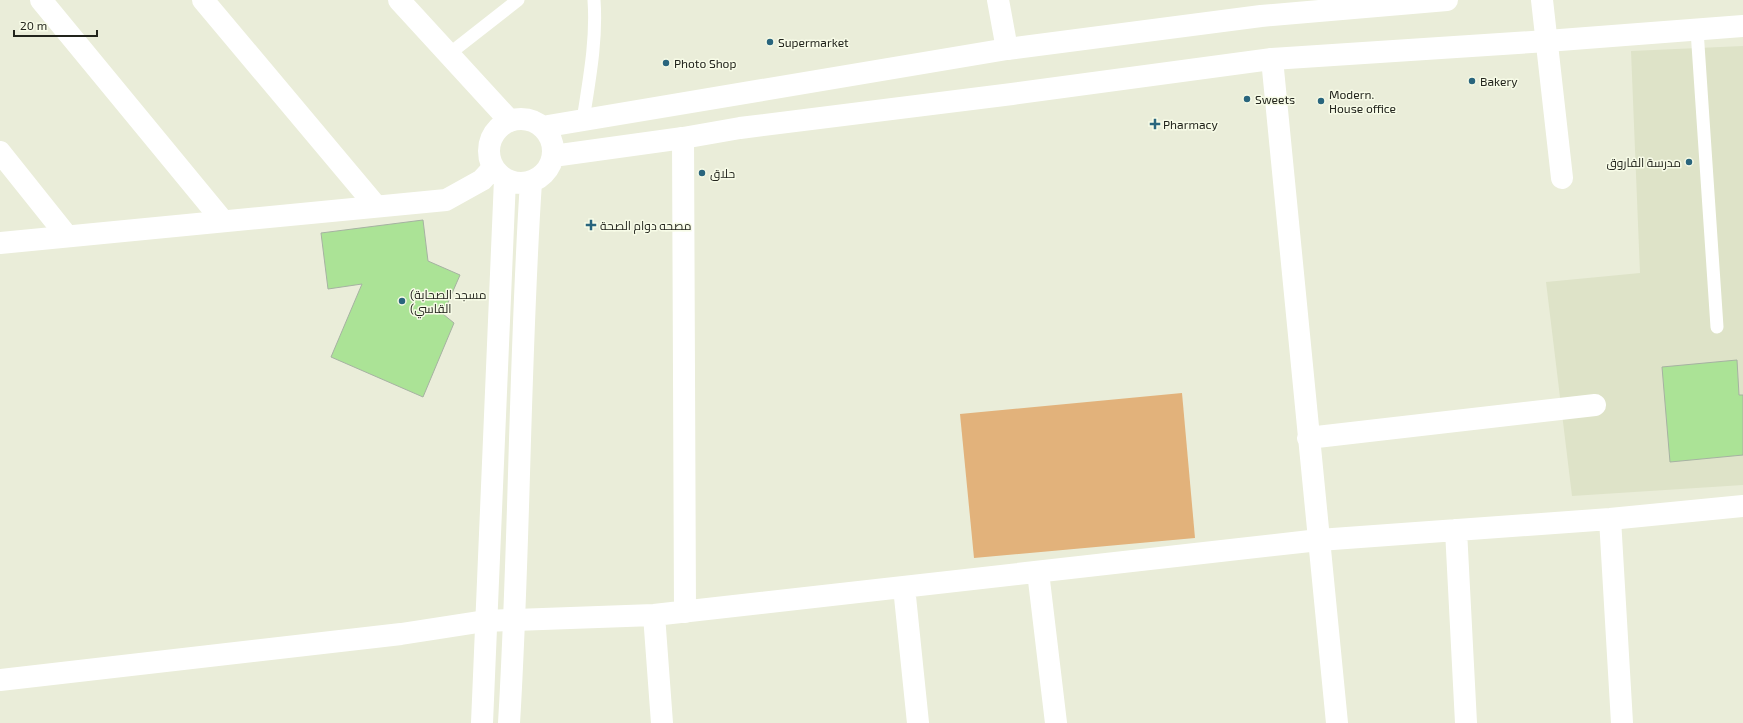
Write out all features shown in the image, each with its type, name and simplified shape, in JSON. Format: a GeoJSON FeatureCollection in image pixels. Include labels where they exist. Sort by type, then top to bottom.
{"type":"FeatureCollection","features":[{"type":"Feature","properties":{"kind":"street"},"geometry":{"type":"LineString","coordinates":[[41,0],[223,221]]}},
{"type":"Feature","properties":{"kind":"street"},"geometry":{"type":"LineString","coordinates":[[203,0],[376,206]]}},
{"type":"Feature","properties":{"kind":"street"},"geometry":{"type":"LineString","coordinates":[[399,0],[510,121]]}},
{"type":"Feature","properties":{"kind":"street"},"geometry":{"type":"LineString","coordinates":[[998,0],[1007,49]]}},
{"type":"Feature","properties":{"kind":"street"},"geometry":{"type":"LineString","coordinates":[[542,127],[1007,49],[1261,16],[1447,0]]}},
{"type":"Feature","properties":{"kind":"street"},"geometry":{"type":"LineString","coordinates":[[1542,0],[1562,178]]}},
{"type":"Feature","properties":{"kind":"street"},"geometry":{"type":"LineString","coordinates":[[553,156],[683,138],[740,128],[1012,94],[1272,59],[1547,41],[1743,26]]}},
{"type":"Feature","properties":{"kind":"street"},"geometry":{"type":"LineString","coordinates":[[1272,59],[1337,723]]}},
{"type":"Feature","properties":{"kind":"street"},"geometry":{"type":"LineString","coordinates":[[0,243],[446,200],[482,180],[499,173],[522,184],[532,182],[542,176],[549,167],[553,156],[552,145],[548,135],[542,127],[527,120],[510,121],[499,128],[492,138],[489,150],[499,173],[482,723]]}},
{"type":"Feature","properties":{"kind":"street"},"geometry":{"type":"LineString","coordinates":[[683,138],[685,612]]}},
{"type":"Feature","properties":{"kind":"street"},"geometry":{"type":"LineString","coordinates":[[0,152],[67,236]]}},
{"type":"Feature","properties":{"kind":"street"},"geometry":{"type":"LineString","coordinates":[[509,723],[515,619],[526,260],[532,182]]}},
{"type":"Feature","properties":{"kind":"street"},"geometry":{"type":"LineString","coordinates":[[1308,438],[1595,406]]}},
{"type":"Feature","properties":{"kind":"street"},"geometry":{"type":"LineString","coordinates":[[0,680],[401,634],[485,621],[654,615],[1319,540],[1610,519],[1743,506]]}},
{"type":"Feature","properties":{"kind":"street"},"geometry":{"type":"LineString","coordinates":[[1610,519],[1622,723]]}},
{"type":"Feature","properties":{"kind":"street"},"geometry":{"type":"LineString","coordinates":[[1456,530],[1466,723]]}},
{"type":"Feature","properties":{"kind":"street"},"geometry":{"type":"LineString","coordinates":[[1038,572],[1056,723]]}},
{"type":"Feature","properties":{"kind":"street"},"geometry":{"type":"LineString","coordinates":[[904,587],[918,723]]}},
{"type":"Feature","properties":{"kind":"street"},"geometry":{"type":"LineString","coordinates":[[654,615],[662,723]]}},
{"type":"Feature","properties":{"kind":"lane"},"geometry":{"type":"LineString","coordinates":[[449,54],[518,0]]}},
{"type":"Feature","properties":{"kind":"lane"},"geometry":{"type":"LineString","coordinates":[[583,120],[591,62],[595,11],[594,0]]}},
{"type":"Feature","properties":{"kind":"lane"},"geometry":{"type":"LineString","coordinates":[[1697,30],[1716,327]]}},
{"type":"Feature","properties":{"kind":"shaded area","name":"مدرسة الفاروق"},"geometry":{"type":"Polygon","coordinates":[[[1743,46],[1743,485],[1572,496],[1546,282],[1640,273],[1631,51],[1743,46]]]}},
{"type":"Feature","properties":{"kind":"shaded area"},"geometry":{"type":"Polygon","coordinates":[[[1182,393],[1195,538],[974,558],[960,414],[1182,393]]]}},
{"type":"Feature","properties":{"kind":"building","name":"(مسجد الصحابة (القاسي"},"geometry":{"type":"Polygon","coordinates":[[[423,220],[428,261],[460,275],[443,314],[454,323],[423,397],[331,357],[362,284],[328,289],[321,233],[423,220]]]}},
{"type":"Feature","properties":{"kind":"building"},"geometry":{"type":"Polygon","coordinates":[[[1737,360],[1739,395],[1743,395],[1743,455],[1670,462],[1662,367],[1737,360]]]}},
{"type":"Feature","properties":{"kind":"place","name":"Supermarket"},"geometry":{"type":"Point","coordinates":[770,42]}},
{"type":"Feature","properties":{"kind":"place","name":"Photo Shop"},"geometry":{"type":"Point","coordinates":[666,63]}},
{"type":"Feature","properties":{"kind":"place","name":"Bakery"},"geometry":{"type":"Point","coordinates":[1472,81]}},
{"type":"Feature","properties":{"kind":"place","name":"Sweets"},"geometry":{"type":"Point","coordinates":[1247,99]}},
{"type":"Feature","properties":{"kind":"place","name":"Modern. House office"},"geometry":{"type":"Point","coordinates":[1321,101]}},
{"type":"Feature","properties":{"kind":"place","name":"Pharmacy"},"geometry":{"type":"Point","coordinates":[1155,124]}},
{"type":"Feature","properties":{"kind":"place","name":"مدرسة الفاروق"},"geometry":{"type":"Point","coordinates":[1689,162]}},
{"type":"Feature","properties":{"kind":"place","name":"حلاق"},"geometry":{"type":"Point","coordinates":[702,173]}},
{"type":"Feature","properties":{"kind":"place","name":"مصحه دوام الصحة"},"geometry":{"type":"Point","coordinates":[591,225]}},
{"type":"Feature","properties":{"kind":"place","name":"(مسجد الصحابة (القاسي"},"geometry":{"type":"Point","coordinates":[402,301]}}]}
